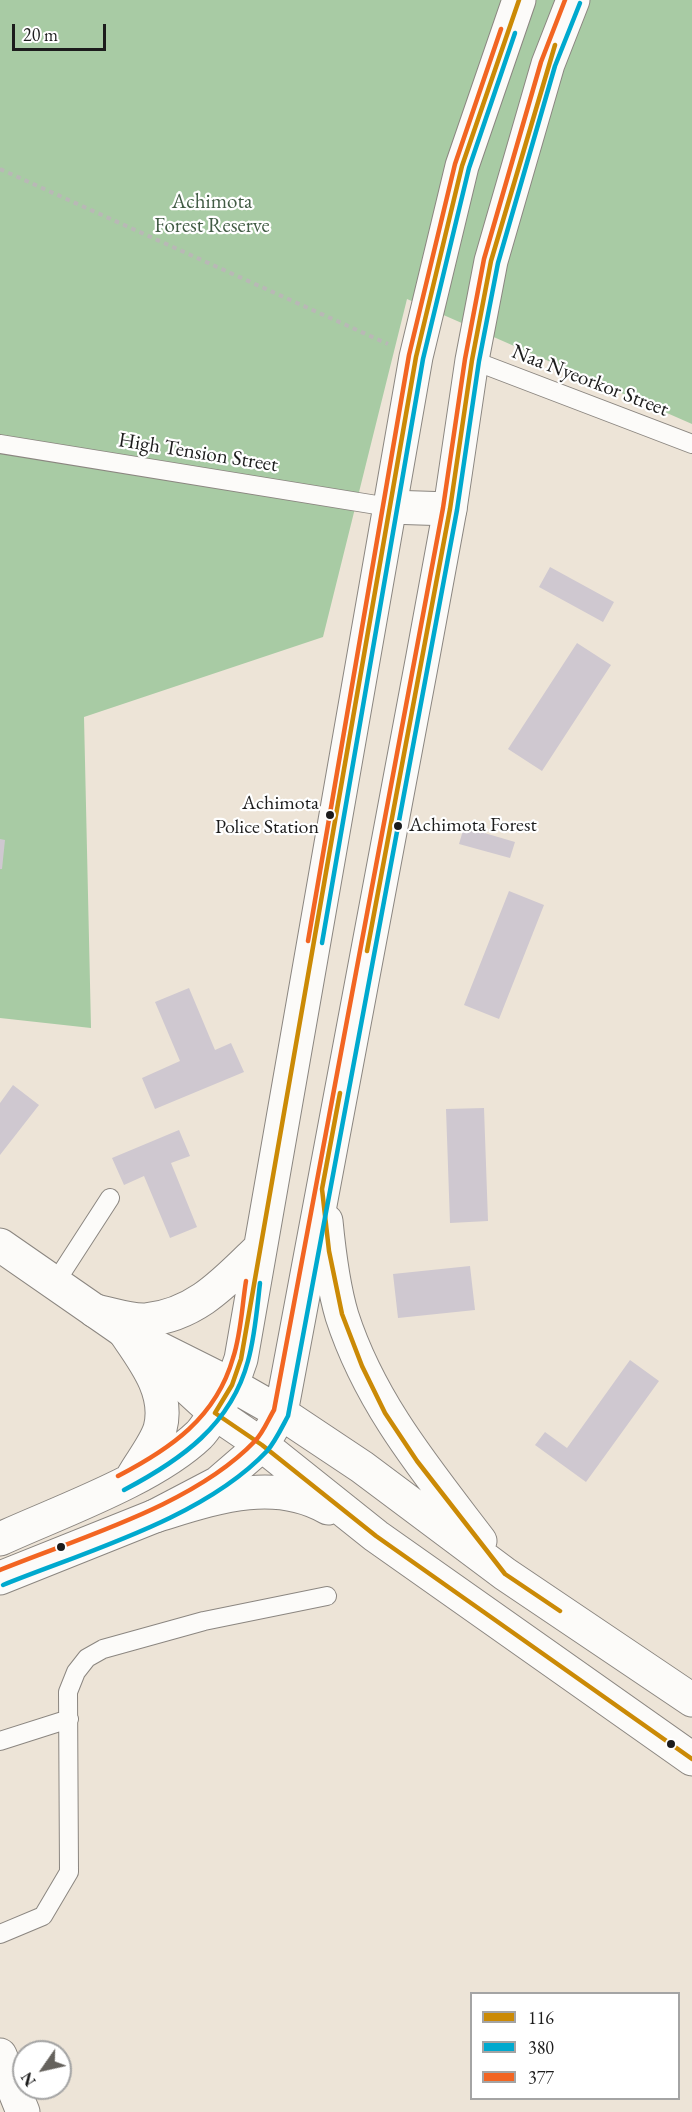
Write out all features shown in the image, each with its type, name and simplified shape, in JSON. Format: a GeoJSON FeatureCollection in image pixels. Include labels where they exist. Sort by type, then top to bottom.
{"type":"FeatureCollection","features":[{"type":"Feature","properties":{"kind":"main road"},"geometry":{"type":"LineString","coordinates":[[0,1539],[132,1478],[172,1456],[200,1434],[232,1384],[241,1359],[329,867],[416,357],[462,165],[519,0]]}},
{"type":"Feature","properties":{"kind":"main road"},"geometry":{"type":"LineString","coordinates":[[155,1516],[218,1483],[262,1445],[281,1413],[450,509],[472,360],[491,261],[548,64],[573,0]]}},
{"type":"Feature","properties":{"kind":"main road"},"geometry":{"type":"LineString","coordinates":[[389,507],[450,509]]}},
{"type":"Feature","properties":{"kind":"main road"},"geometry":{"type":"LineString","coordinates":[[322,1189],[329,1251],[342,1314],[362,1366],[386,1413],[417,1461],[505,1574]]}},
{"type":"Feature","properties":{"kind":"main road"},"geometry":{"type":"LineString","coordinates":[[0,1245],[124,1331],[214,1413],[262,1445],[376,1536],[692,1759]]}},
{"type":"Feature","properties":{"kind":"main road"},"geometry":{"type":"LineString","coordinates":[[95,1311],[144,1320],[190,1309],[213,1294],[259,1249]]}},
{"type":"Feature","properties":{"kind":"main road"},"geometry":{"type":"LineString","coordinates":[[124,1331],[232,1384],[281,1413],[362,1467],[505,1574],[692,1700]]}},
{"type":"Feature","properties":{"kind":"main road"},"geometry":{"type":"LineString","coordinates":[[124,1331],[153,1373],[160,1398],[160,1429],[132,1478]]}},
{"type":"Feature","properties":{"kind":"main road"},"geometry":{"type":"LineString","coordinates":[[0,1578],[155,1516],[226,1494],[262,1492],[316,1501],[376,1536]]}},
{"type":"Feature","properties":{"kind":"main road"},"geometry":{"type":"LineString","coordinates":[[1,2061],[23,2112]]}},
{"type":"Feature","properties":{"kind":"lane","name":"Naa Nyeorkor Street"},"geometry":{"type":"LineString","coordinates":[[472,360],[692,444]]}},
{"type":"Feature","properties":{"kind":"lane","name":"High Tension Street"},"geometry":{"type":"LineString","coordinates":[[0,444],[389,507]]}},
{"type":"Feature","properties":{"kind":"lane"},"geometry":{"type":"LineString","coordinates":[[55,1283],[111,1198]]}},
{"type":"Feature","properties":{"kind":"lane"},"geometry":{"type":"LineString","coordinates":[[0,1934],[43,1916],[69,1872],[69,1692],[76,1672],[87,1658],[103,1649],[204,1621],[327,1596]]}},
{"type":"Feature","properties":{"kind":"lane"},"geometry":{"type":"LineString","coordinates":[[0,1741],[69,1719]]}},
{"type":"Feature","properties":{"kind":"path"},"geometry":{"type":"LineString","coordinates":[[0,169],[416,357]]}},
{"type":"Feature","properties":{"kind":"green space","name":"Achimota Forest Reserve"},"geometry":{"type":"Polygon","coordinates":[[[0,0],[692,0],[692,424],[407,299],[323,637],[84,717],[91,1028],[0,1018],[0,0]]]}},
{"type":"Feature","properties":{"kind":"building"},"geometry":{"type":"Polygon","coordinates":[[[550,567],[614,602],[603,622],[539,587],[550,567]]]}},
{"type":"Feature","properties":{"kind":"building"},"geometry":{"type":"Polygon","coordinates":[[[577,643],[611,665],[542,771],[508,749],[577,643]]]}},
{"type":"Feature","properties":{"kind":"building"},"geometry":{"type":"Polygon","coordinates":[[[464,827],[515,842],[510,858],[459,844],[464,827]]]}},
{"type":"Feature","properties":{"kind":"building"},"geometry":{"type":"Polygon","coordinates":[[[0,839],[5,840],[2,869],[0,869],[0,839]]]}},
{"type":"Feature","properties":{"kind":"building"},"geometry":{"type":"Polygon","coordinates":[[[509,891],[544,905],[499,1019],[464,1005],[509,891]]]}},
{"type":"Feature","properties":{"kind":"building"},"geometry":{"type":"Polygon","coordinates":[[[189,988],[215,1050],[231,1043],[244,1072],[155,1109],[142,1078],[180,1061],[155,1002],[189,988]]]}},
{"type":"Feature","properties":{"kind":"building"},"geometry":{"type":"Polygon","coordinates":[[[13,1085],[39,1105],[0,1155],[0,1103],[13,1085]]]}},
{"type":"Feature","properties":{"kind":"building"},"geometry":{"type":"Polygon","coordinates":[[[484,1108],[488,1221],[450,1223],[446,1109],[484,1108]]]}},
{"type":"Feature","properties":{"kind":"building"},"geometry":{"type":"Polygon","coordinates":[[[179,1130],[190,1156],[171,1163],[197,1227],[170,1238],[144,1176],[124,1185],[112,1158],[179,1130]]]}},
{"type":"Feature","properties":{"kind":"building"},"geometry":{"type":"Polygon","coordinates":[[[470,1266],[475,1310],[398,1318],[393,1274],[470,1266]]]}},
{"type":"Feature","properties":{"kind":"building"},"geometry":{"type":"Polygon","coordinates":[[[630,1360],[659,1381],[586,1482],[535,1445],[545,1432],[567,1448],[630,1360]]]}},
{"type":"Feature","properties":{"kind":"transit line","name":"116"},"geometry":{"type":"LineString","coordinates":[[519,0],[462,166],[416,357],[241,1359],[232,1385],[215,1413],[262,1445],[376,1536],[692,1759]]}},
{"type":"Feature","properties":{"kind":"transit line","name":"377"},"geometry":{"type":"LineString","coordinates":[[0,1570],[100,1532],[201,1484],[230,1464],[255,1441],[274,1410],[443,508],[465,359],[484,259],[541,62],[565,0]]}},
{"type":"Feature","properties":{"kind":"transit line","name":"380"},"geometry":{"type":"LineString","coordinates":[[3,1585],[143,1530],[211,1495],[241,1475],[267,1451],[288,1416],[457,510],[479,361],[498,263],[555,66],[580,3]]}},
{"type":"Feature","properties":{"kind":"transit line","name":"377"},"geometry":{"type":"LineString","coordinates":[[308,941],[409,355],[455,164],[501,29]]}},
{"type":"Feature","properties":{"kind":"transit line","name":"380"},"geometry":{"type":"LineString","coordinates":[[322,943],[423,359],[469,168],[515,33]]}},
{"type":"Feature","properties":{"kind":"transit line","name":"116"},"geometry":{"type":"LineString","coordinates":[[367,951],[450,509],[472,360],[491,261],[555,45]]}},
{"type":"Feature","properties":{"kind":"transit line","name":"116"},"geometry":{"type":"LineString","coordinates":[[340,1093],[322,1189],[329,1251],[342,1314],[362,1366],[385,1413],[417,1461],[505,1574],[560,1611]]}},
{"type":"Feature","properties":{"kind":"transit line","name":"377"},"geometry":{"type":"LineString","coordinates":[[118,1476],[173,1443],[203,1415],[215,1398],[236,1349],[246,1281]]}},
{"type":"Feature","properties":{"kind":"transit line","name":"380"},"geometry":{"type":"LineString","coordinates":[[124,1490],[184,1453],[216,1422],[229,1404],[240,1384],[248,1361],[256,1322],[260,1283]]}},
{"type":"Feature","properties":{"kind":"place","name":"Achimota Police Station"},"geometry":{"type":"Point","coordinates":[330,815]}},
{"type":"Feature","properties":{"kind":"place","name":"Achimota Forest"},"geometry":{"type":"Point","coordinates":[398,826]}}]}
